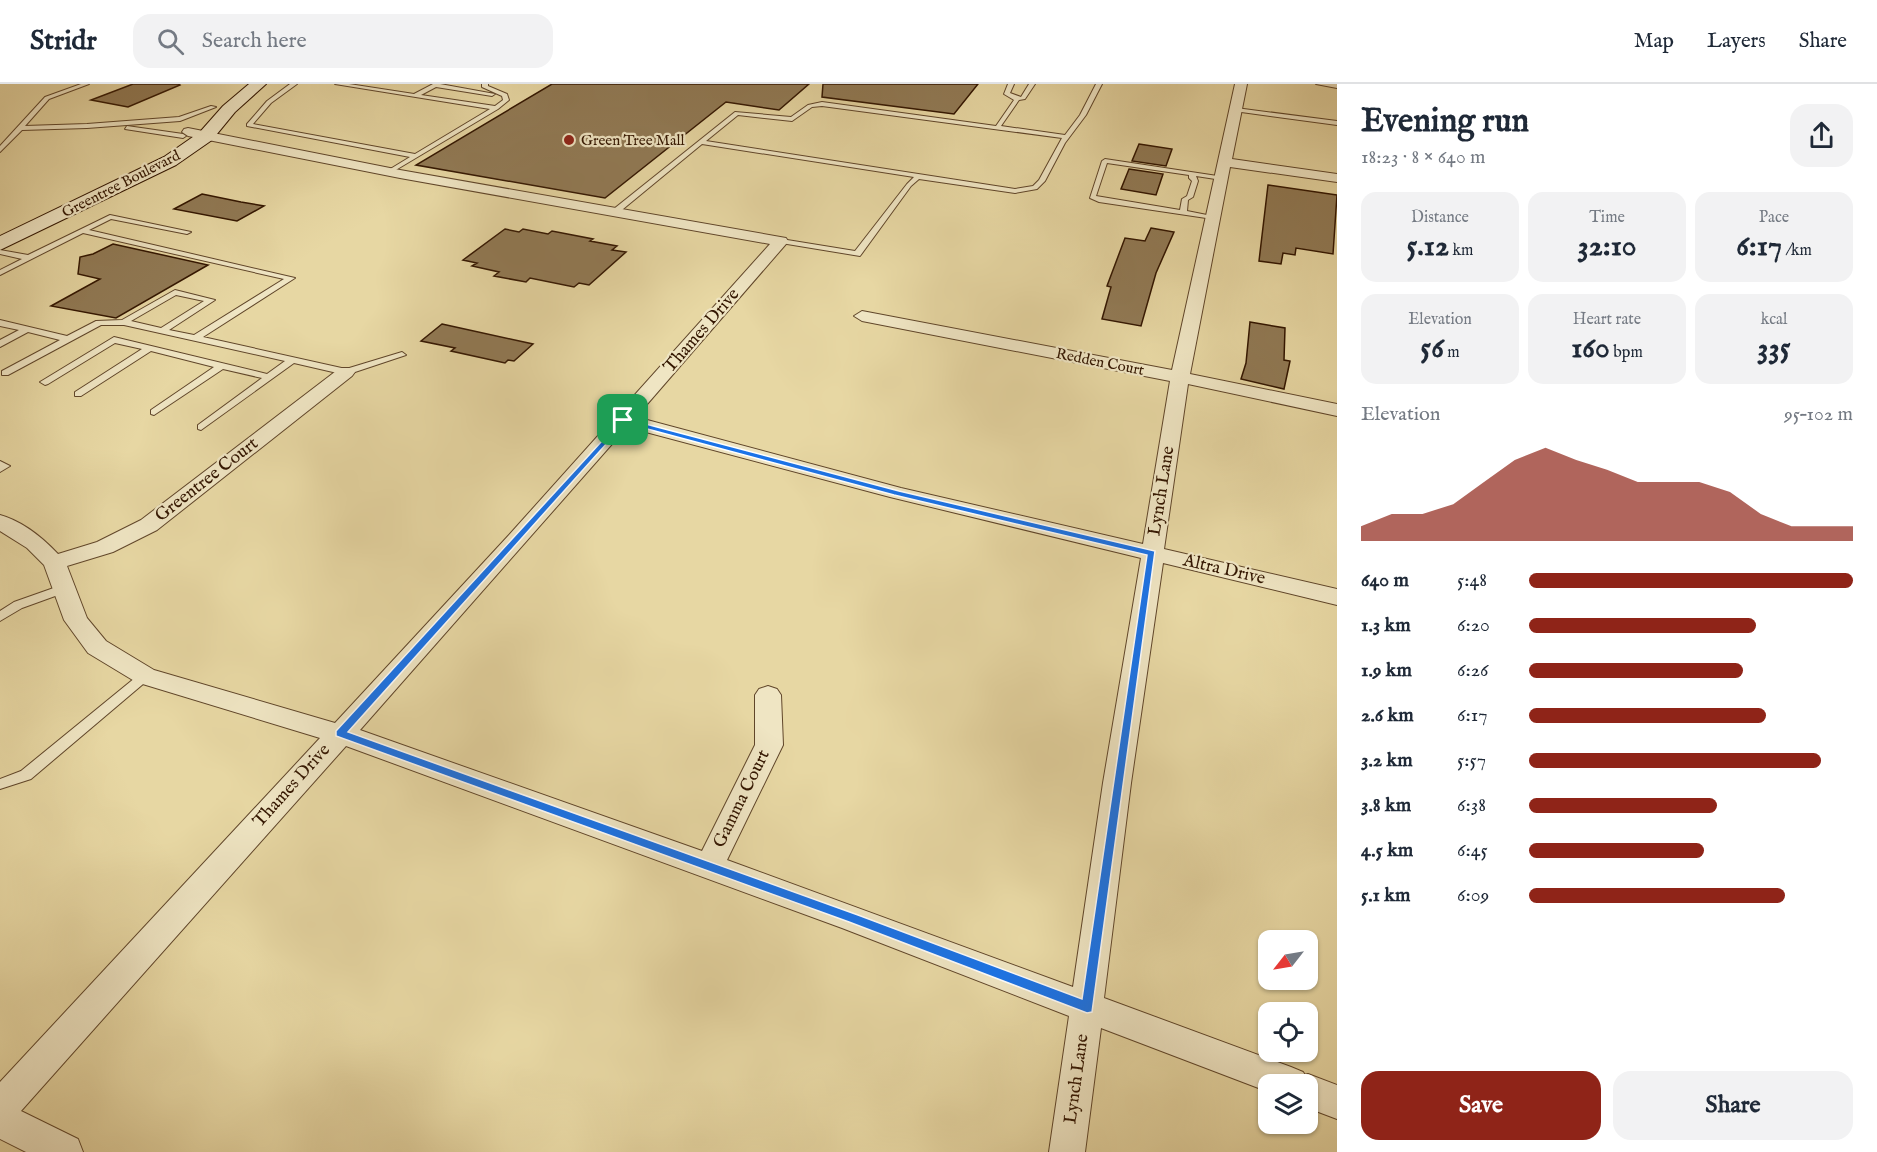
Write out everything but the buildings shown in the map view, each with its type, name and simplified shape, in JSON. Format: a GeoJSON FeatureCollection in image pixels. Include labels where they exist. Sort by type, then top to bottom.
{"type":"FeatureCollection","features":[{"type":"Feature","properties":{"kind":"main road","name":"Greentree Boulevard"},"geometry":{"type":"LineString","coordinates":[[0,244],[145,175],[192,147],[192,135],[213,107],[239,84]]}},
{"type":"Feature","properties":{"kind":"main road","name":"Greentree Boulevard"},"geometry":{"type":"LineString","coordinates":[[0,230],[119,175],[192,135],[229,109],[258,84]]}},
{"type":"Feature","properties":{"kind":"street","name":"Lynch Lane"},"geometry":{"type":"LineString","coordinates":[[1067,1152],[1152,553],[1180,377],[1241,84]]}},
{"type":"Feature","properties":{"kind":"street"},"geometry":{"type":"LineString","coordinates":[[192,135],[781,241]]}},
{"type":"Feature","properties":{"kind":"street"},"geometry":{"type":"LineString","coordinates":[[1224,170],[1337,178]]}},
{"type":"Feature","properties":{"kind":"street","name":"Thames Drive"},"geometry":{"type":"LineString","coordinates":[[0,1108],[509,549],[781,241]]}},
{"type":"Feature","properties":{"kind":"street","name":"Redden Court"},"geometry":{"type":"LineString","coordinates":[[862,316],[1180,377],[1337,410]]}},
{"type":"Feature","properties":{"kind":"street","name":"Greentree Court"},"geometry":{"type":"LineString","coordinates":[[59,575],[105,547],[149,525],[346,372]]}},
{"type":"Feature","properties":{"kind":"street","name":"Altra Drive"},"geometry":{"type":"LineString","coordinates":[[623,420],[897,493],[1337,597]]}},
{"type":"Feature","properties":{"kind":"street"},"geometry":{"type":"LineString","coordinates":[[0,522],[35,543],[59,575],[76,620],[97,647],[145,676],[340,734],[709,866],[1265,1074]]}},
{"type":"Feature","properties":{"kind":"street","name":"Gamma Court"},"geometry":{"type":"LineString","coordinates":[[709,866],[769,745],[768,695]]}},
{"type":"Feature","properties":{"kind":"street"},"geometry":{"type":"LineString","coordinates":[[1318,1095],[1337,1102]]}},
{"type":"Feature","properties":{"kind":"street"},"geometry":{"type":"LineString","coordinates":[[0,1120],[64,1152]]}},
{"type":"Feature","properties":{"kind":"lane"},"geometry":{"type":"LineString","coordinates":[[0,150],[47,98],[86,84]]}},
{"type":"Feature","properties":{"kind":"lane"},"geometry":{"type":"LineString","coordinates":[[294,84],[281,90],[265,104],[249,125],[417,156]]}},
{"type":"Feature","properties":{"kind":"lane"},"geometry":{"type":"LineString","coordinates":[[338,84],[496,108]]}},
{"type":"Feature","properties":{"kind":"lane"},"geometry":{"type":"LineString","coordinates":[[485,84],[485,87],[505,96]]}},
{"type":"Feature","properties":{"kind":"lane"},"geometry":{"type":"LineString","coordinates":[[1011,84],[1007,94],[1017,99],[1023,98],[1032,84]]}},
{"type":"Feature","properties":{"kind":"lane"},"geometry":{"type":"LineString","coordinates":[[699,142],[1015,191],[1035,188],[1042,181],[1066,137],[1083,115],[1099,84]]}},
{"type":"Feature","properties":{"kind":"lane"},"geometry":{"type":"LineString","coordinates":[[1319,84],[1337,86]]}},
{"type":"Feature","properties":{"kind":"lane"},"geometry":{"type":"LineString","coordinates":[[415,96],[436,85],[505,96]]}},
{"type":"Feature","properties":{"kind":"lane"},"geometry":{"type":"LineString","coordinates":[[389,172],[496,108],[506,100],[505,96]]}},
{"type":"Feature","properties":{"kind":"lane"},"geometry":{"type":"LineString","coordinates":[[997,128],[1017,99]]}},
{"type":"Feature","properties":{"kind":"lane"},"geometry":{"type":"LineString","coordinates":[[614,212],[735,114],[790,119],[797,118],[810,106],[819,104],[1066,137]]}},
{"type":"Feature","properties":{"kind":"lane"},"geometry":{"type":"LineString","coordinates":[[20,128],[180,119],[213,107]]}},
{"type":"Feature","properties":{"kind":"lane"},"geometry":{"type":"LineString","coordinates":[[1236,110],[1337,123]]}},
{"type":"Feature","properties":{"kind":"lane"},"geometry":{"type":"LineString","coordinates":[[129,123],[164,124],[192,135]]}},
{"type":"Feature","properties":{"kind":"lane"},"geometry":{"type":"LineString","coordinates":[[87,126],[192,135]]}},
{"type":"Feature","properties":{"kind":"lane"},"geometry":{"type":"LineString","coordinates":[[1213,217],[1099,200],[1092,197],[1105,161],[1193,173],[1224,170]]}},
{"type":"Feature","properties":{"kind":"lane"},"geometry":{"type":"LineString","coordinates":[[1183,213],[1185,199],[1190,196],[1194,181],[1193,173]]}},
{"type":"Feature","properties":{"kind":"lane"},"geometry":{"type":"LineString","coordinates":[[781,241],[857,254],[914,179],[929,178]]}},
{"type":"Feature","properties":{"kind":"lane"},"geometry":{"type":"LineString","coordinates":[[0,273],[110,217],[187,232]]}},
{"type":"Feature","properties":{"kind":"lane"},"geometry":{"type":"LineString","coordinates":[[82,231],[291,278],[196,338]]}},
{"type":"Feature","properties":{"kind":"lane"},"geometry":{"type":"LineString","coordinates":[[0,252],[29,258]]}},
{"type":"Feature","properties":{"kind":"lane"},"geometry":{"type":"LineString","coordinates":[[124,322],[176,292],[211,300],[163,330]]}},
{"type":"Feature","properties":{"kind":"lane"},"geometry":{"type":"LineString","coordinates":[[5,373],[99,323],[124,322],[346,372],[402,355]]}},
{"type":"Feature","properties":{"kind":"lane"},"geometry":{"type":"LineString","coordinates":[[0,323],[68,339]]}},
{"type":"Feature","properties":{"kind":"lane"},"geometry":{"type":"LineString","coordinates":[[0,344],[27,329]]}},
{"type":"Feature","properties":{"kind":"lane"},"geometry":{"type":"LineString","coordinates":[[45,382],[114,340],[268,377]]}},
{"type":"Feature","properties":{"kind":"lane"},"geometry":{"type":"LineString","coordinates":[[78,394],[150,348]]}},
{"type":"Feature","properties":{"kind":"lane"},"geometry":{"type":"LineString","coordinates":[[201,427],[292,360]]}},
{"type":"Feature","properties":{"kind":"lane"},"geometry":{"type":"LineString","coordinates":[[154,412],[221,366]]}},
{"type":"Feature","properties":{"kind":"lane"},"geometry":{"type":"LineString","coordinates":[[0,464],[5,466],[0,469]]}},
{"type":"Feature","properties":{"kind":"lane"},"geometry":{"type":"LineString","coordinates":[[0,617],[59,575]]}},
{"type":"Feature","properties":{"kind":"lane"},"geometry":{"type":"LineString","coordinates":[[0,784],[26,775],[145,676]]}},
{"type":"Feature","properties":{"kind":"place","name":"Green Tree Mall"},"geometry":{"type":"Point","coordinates":[569,140]}},
{"type":"Feature","properties":{"kind":"route"},"geometry":{"type":"LineString","coordinates":[[623,420],[897,493],[1152,553],[1087,1007],[853,919],[412,758],[340,734],[623,420]]}}]}
